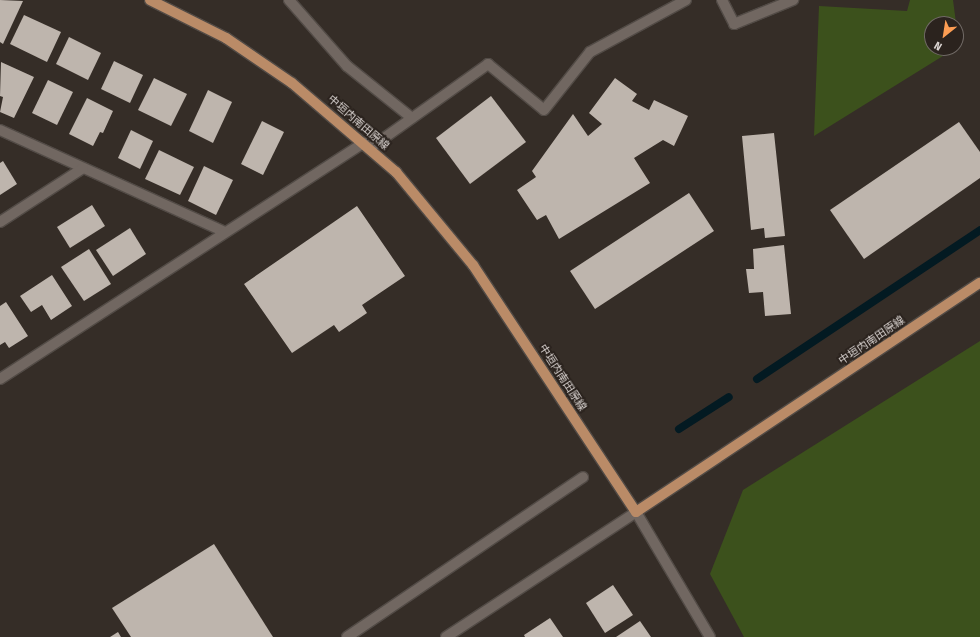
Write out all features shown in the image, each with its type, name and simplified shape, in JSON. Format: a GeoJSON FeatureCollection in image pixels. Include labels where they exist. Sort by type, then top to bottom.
{"type":"FeatureCollection","features":[{"type":"Feature","properties":{"kind":"main road","name":"中垣内南田原線"},"geometry":{"type":"LineString","coordinates":[[150,0],[226,38],[292,83],[396,172],[473,265],[636,512],[980,283]]}},
{"type":"Feature","properties":{"kind":"street"},"geometry":{"type":"LineString","coordinates":[[289,0],[347,66],[412,118]]}},
{"type":"Feature","properties":{"kind":"street"},"geometry":{"type":"LineString","coordinates":[[0,379],[225,232],[412,118],[488,64],[544,110],[590,52],[686,0]]}},
{"type":"Feature","properties":{"kind":"street"},"geometry":{"type":"LineString","coordinates":[[722,0],[734,24],[794,0]]}},
{"type":"Feature","properties":{"kind":"street"},"geometry":{"type":"LineString","coordinates":[[1,132],[225,232]]}},
{"type":"Feature","properties":{"kind":"street"},"geometry":{"type":"LineString","coordinates":[[0,222],[83,168]]}},
{"type":"Feature","properties":{"kind":"street"},"geometry":{"type":"LineString","coordinates":[[347,637],[583,477]]}},
{"type":"Feature","properties":{"kind":"street"},"geometry":{"type":"LineString","coordinates":[[446,637],[636,512],[710,637]]}},
{"type":"Feature","properties":{"kind":"green space"},"geometry":{"type":"Polygon","coordinates":[[[910,0],[953,0],[955,16],[924,16],[924,56],[943,56],[814,136],[819,6],[907,11],[910,0]]]}},
{"type":"Feature","properties":{"kind":"green space"},"geometry":{"type":"Polygon","coordinates":[[[980,341],[980,637],[744,637],[710,574],[743,490],[980,341]]]}},
{"type":"Feature","properties":{"kind":"building"},"geometry":{"type":"Polygon","coordinates":[[[0,0],[23,1],[3,44],[0,42],[0,0]]]}},
{"type":"Feature","properties":{"kind":"building"},"geometry":{"type":"Polygon","coordinates":[[[24,15],[61,32],[47,62],[10,44],[24,15]]]}},
{"type":"Feature","properties":{"kind":"building"},"geometry":{"type":"Polygon","coordinates":[[[69,37],[101,53],[88,80],[56,64],[69,37]]]}},
{"type":"Feature","properties":{"kind":"building"},"geometry":{"type":"Polygon","coordinates":[[[114,61],[143,75],[130,103],[101,89],[114,61]]]}},
{"type":"Feature","properties":{"kind":"building"},"geometry":{"type":"Polygon","coordinates":[[[1,62],[34,77],[14,118],[0,112],[3,97],[0,96],[1,62]]]}},
{"type":"Feature","properties":{"kind":"building"},"geometry":{"type":"Polygon","coordinates":[[[154,78],[187,94],[171,126],[138,110],[154,78]]]}},
{"type":"Feature","properties":{"kind":"building"},"geometry":{"type":"Polygon","coordinates":[[[615,78],[637,94],[632,101],[649,110],[654,100],[688,116],[674,146],[663,140],[634,158],[650,183],[559,239],[546,215],[537,220],[517,190],[536,177],[532,171],[573,114],[588,136],[602,124],[589,113],[615,78]]]}},
{"type":"Feature","properties":{"kind":"building"},"geometry":{"type":"Polygon","coordinates":[[[48,80],[73,92],[57,125],[32,113],[48,80]]]}},
{"type":"Feature","properties":{"kind":"building"},"geometry":{"type":"Polygon","coordinates":[[[208,90],[232,102],[213,143],[189,131],[208,90]]]}},
{"type":"Feature","properties":{"kind":"building"},"geometry":{"type":"Polygon","coordinates":[[[491,96],[526,142],[470,184],[436,138],[491,96]]]}},
{"type":"Feature","properties":{"kind":"building"},"geometry":{"type":"Polygon","coordinates":[[[87,98],[113,111],[103,133],[100,132],[93,146],[69,134],[87,98]]]}},
{"type":"Feature","properties":{"kind":"building"},"geometry":{"type":"Polygon","coordinates":[[[262,121],[284,132],[263,175],[241,164],[262,121]]]}},
{"type":"Feature","properties":{"kind":"building"},"geometry":{"type":"Polygon","coordinates":[[[959,122],[980,152],[980,178],[864,259],[830,210],[959,122]]]}},
{"type":"Feature","properties":{"kind":"building"},"geometry":{"type":"Polygon","coordinates":[[[131,130],[153,141],[140,169],[118,158],[131,130]]]}},
{"type":"Feature","properties":{"kind":"building"},"geometry":{"type":"Polygon","coordinates":[[[774,133],[785,236],[765,238],[764,228],[751,230],[742,136],[774,133]]]}},
{"type":"Feature","properties":{"kind":"building"},"geometry":{"type":"Polygon","coordinates":[[[159,150],[194,167],[180,195],[145,179],[159,150]]]}},
{"type":"Feature","properties":{"kind":"building"},"geometry":{"type":"Polygon","coordinates":[[[3,161],[17,184],[0,195],[0,163],[3,161]]]}},
{"type":"Feature","properties":{"kind":"building"},"geometry":{"type":"Polygon","coordinates":[[[204,166],[233,180],[216,215],[188,201],[204,166]]]}},
{"type":"Feature","properties":{"kind":"building"},"geometry":{"type":"Polygon","coordinates":[[[689,193],[714,231],[595,309],[570,271],[689,193]]]}},
{"type":"Feature","properties":{"kind":"building"},"geometry":{"type":"Polygon","coordinates":[[[92,205],[105,226],[70,248],[57,227],[92,205]]]}},
{"type":"Feature","properties":{"kind":"building"},"geometry":{"type":"Polygon","coordinates":[[[357,206],[405,276],[362,305],[367,313],[339,332],[334,325],[292,353],[244,284],[357,206]]]}},
{"type":"Feature","properties":{"kind":"building"},"geometry":{"type":"Polygon","coordinates":[[[130,228],[146,254],[113,276],[96,250],[130,228]]]}},
{"type":"Feature","properties":{"kind":"building"},"geometry":{"type":"Polygon","coordinates":[[[784,245],[791,314],[765,316],[763,292],[749,293],[746,269],[754,269],[753,249],[784,245]]]}},
{"type":"Feature","properties":{"kind":"building"},"geometry":{"type":"Polygon","coordinates":[[[89,249],[111,284],[84,301],[61,267],[89,249]]]}},
{"type":"Feature","properties":{"kind":"building"},"geometry":{"type":"Polygon","coordinates":[[[52,275],[72,306],[51,320],[42,305],[31,312],[20,296],[52,275]]]}},
{"type":"Feature","properties":{"kind":"building"},"geometry":{"type":"Polygon","coordinates":[[[6,302],[28,336],[9,348],[5,342],[0,345],[0,306],[6,302]]]}},
{"type":"Feature","properties":{"kind":"building"},"geometry":{"type":"Polygon","coordinates":[[[214,544],[273,637],[131,637],[112,608],[214,544]]]}},
{"type":"Feature","properties":{"kind":"building"},"geometry":{"type":"Polygon","coordinates":[[[613,585],[633,615],[605,633],[586,603],[613,585]]]}},
{"type":"Feature","properties":{"kind":"building"},"geometry":{"type":"Polygon","coordinates":[[[550,618],[563,637],[525,637],[524,635],[550,618]]]}},
{"type":"Feature","properties":{"kind":"building"},"geometry":{"type":"Polygon","coordinates":[[[640,621],[651,637],[616,637],[640,621]]]}},
{"type":"Feature","properties":{"kind":"building"},"geometry":{"type":"Polygon","coordinates":[[[118,632],[121,637],[110,637],[118,632]]]}},
{"type":"Feature","properties":{"kind":"waterway"},"geometry":{"type":"LineString","coordinates":[[757,379],[980,230]]}},
{"type":"Feature","properties":{"kind":"waterway"},"geometry":{"type":"LineString","coordinates":[[679,429],[729,397]]}}]}
